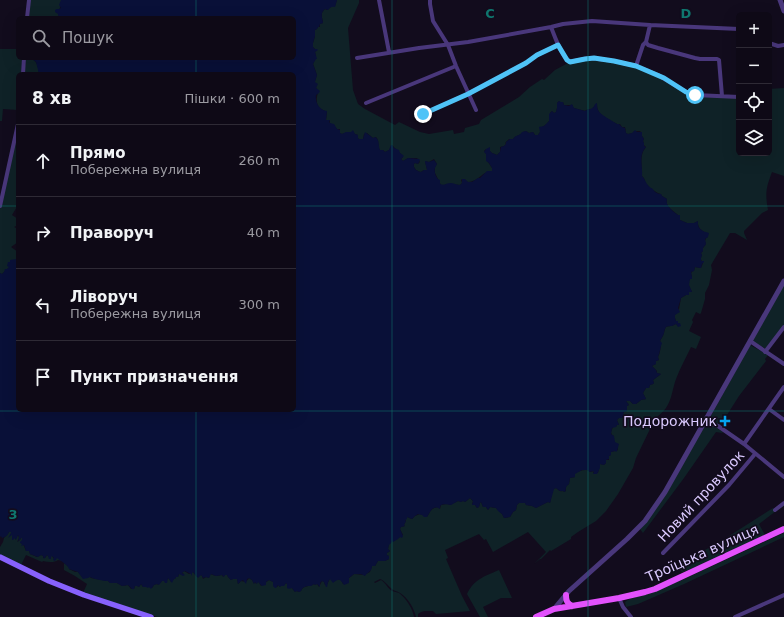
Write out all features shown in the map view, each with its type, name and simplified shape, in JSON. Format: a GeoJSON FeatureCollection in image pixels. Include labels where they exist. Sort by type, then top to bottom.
{"type":"FeatureCollection","features":[{"type":"Feature","properties":{"kind":"main road","name":"Троїцька вулиця"},"geometry":{"type":"LineString","coordinates":[[536,617],[572,606],[619,598],[655,589],[784,529]]}},
{"type":"Feature","properties":{"kind":"main road"},"geometry":{"type":"LineString","coordinates":[[0,558],[49,581],[84,595],[151,617]]}},
{"type":"Feature","properties":{"kind":"main road"},"geometry":{"type":"LineString","coordinates":[[566,595],[566,601],[572,606]]}},
{"type":"Feature","properties":{"kind":"street"},"geometry":{"type":"LineString","coordinates":[[27,16],[29,0]]}},
{"type":"Feature","properties":{"kind":"street"},"geometry":{"type":"LineString","coordinates":[[379,0],[389,52]]}},
{"type":"Feature","properties":{"kind":"street"},"geometry":{"type":"LineString","coordinates":[[430,0],[433,22],[448,45],[476,110]]}},
{"type":"Feature","properties":{"kind":"street"},"geometry":{"type":"LineString","coordinates":[[780,0],[784,11]]}},
{"type":"Feature","properties":{"kind":"street"},"geometry":{"type":"LineString","coordinates":[[357,58],[389,52],[468,42],[563,24],[592,21],[736,29]]}},
{"type":"Feature","properties":{"kind":"street"},"geometry":{"type":"LineString","coordinates":[[636,66],[643,45],[646,42],[650,25]]}},
{"type":"Feature","properties":{"kind":"street"},"geometry":{"type":"LineString","coordinates":[[551,27],[558,45],[567,60],[570,62],[594,58],[614,61],[636,66],[664,78],[686,92],[695,95],[736,97]]}},
{"type":"Feature","properties":{"kind":"street"},"geometry":{"type":"LineString","coordinates":[[646,42],[648,45],[695,58],[719,60],[722,96]]}},
{"type":"Feature","properties":{"kind":"street"},"geometry":{"type":"LineString","coordinates":[[772,44],[784,46]]}},
{"type":"Feature","properties":{"kind":"street"},"geometry":{"type":"LineString","coordinates":[[423,114],[468,94],[526,63],[537,55],[558,45]]}},
{"type":"Feature","properties":{"kind":"street"},"geometry":{"type":"LineString","coordinates":[[23,72],[24,60]]}},
{"type":"Feature","properties":{"kind":"street"},"geometry":{"type":"LineString","coordinates":[[366,103],[456,66]]}},
{"type":"Feature","properties":{"kind":"street"},"geometry":{"type":"LineString","coordinates":[[0,206],[16,133]]}},
{"type":"Feature","properties":{"kind":"street"},"geometry":{"type":"LineString","coordinates":[[552,613],[566,595],[645,521],[665,492],[784,281]]}},
{"type":"Feature","properties":{"kind":"street"},"geometry":{"type":"LineString","coordinates":[[765,352],[784,327]]}},
{"type":"Feature","properties":{"kind":"street"},"geometry":{"type":"LineString","coordinates":[[750,341],[784,364]]}},
{"type":"Feature","properties":{"kind":"street"},"geometry":{"type":"LineString","coordinates":[[744,444],[784,387]]}},
{"type":"Feature","properties":{"kind":"street"},"geometry":{"type":"LineString","coordinates":[[769,410],[784,420]]}},
{"type":"Feature","properties":{"kind":"street"},"geometry":{"type":"LineString","coordinates":[[705,422],[718,426],[744,444],[784,477]]}},
{"type":"Feature","properties":{"kind":"street","name":"Новий провулок"},"geometry":{"type":"LineString","coordinates":[[663,553],[729,485],[755,454]]}},
{"type":"Feature","properties":{"kind":"street"},"geometry":{"type":"LineString","coordinates":[[775,510],[784,503]]}},
{"type":"Feature","properties":{"kind":"street"},"geometry":{"type":"LineString","coordinates":[[735,617],[784,595]]}},
{"type":"Feature","properties":{"kind":"street"},"geometry":{"type":"LineString","coordinates":[[619,598],[623,607],[631,617]]}},
{"type":"Feature","properties":{"kind":"green space"},"geometry":{"type":"Polygon","coordinates":[[[30,0],[61,0],[59,16],[29,16],[30,0]]]}},
{"type":"Feature","properties":{"kind":"green space"},"geometry":{"type":"Polygon","coordinates":[[[337,0],[359,0],[348,28],[353,90],[358,104],[395,125],[399,122],[420,132],[429,134],[453,130],[454,134],[464,132],[465,128],[479,124],[481,120],[519,97],[530,87],[542,79],[544,80],[555,70],[568,63],[589,59],[621,63],[652,73],[689,93],[736,98],[736,156],[772,156],[772,89],[784,88],[784,176],[772,172],[768,182],[767,191],[768,210],[762,213],[744,231],[747,240],[735,233],[730,233],[711,265],[712,270],[709,285],[705,293],[701,313],[696,312],[689,331],[701,337],[696,349],[691,347],[674,384],[669,404],[658,416],[650,429],[636,458],[633,468],[606,511],[596,521],[571,537],[571,539],[551,551],[550,550],[534,564],[546,552],[528,532],[493,552],[486,539],[484,540],[479,534],[445,550],[448,558],[446,559],[470,611],[436,614],[433,611],[425,611],[418,614],[418,617],[416,617],[408,600],[400,593],[393,590],[380,579],[374,582],[375,583],[381,580],[391,590],[402,595],[411,607],[414,617],[157,617],[83,593],[87,584],[64,570],[64,563],[69,567],[69,569],[78,572],[82,577],[90,577],[108,581],[110,583],[117,583],[122,586],[128,585],[131,589],[134,589],[135,586],[139,587],[141,584],[143,587],[152,588],[154,585],[158,585],[162,581],[169,578],[171,582],[178,577],[179,574],[184,574],[182,573],[184,571],[189,574],[193,572],[197,577],[201,575],[203,579],[206,577],[209,578],[210,574],[216,576],[222,575],[223,577],[227,575],[231,580],[237,579],[238,584],[241,581],[246,582],[249,578],[254,584],[258,581],[261,586],[269,580],[273,582],[273,586],[277,587],[279,585],[279,587],[283,586],[286,583],[287,588],[292,588],[295,592],[299,592],[305,587],[314,584],[317,584],[319,587],[322,581],[325,585],[327,585],[330,578],[334,582],[335,580],[339,579],[343,584],[349,581],[349,578],[354,574],[364,576],[370,572],[372,566],[375,566],[378,561],[385,561],[389,559],[387,553],[390,551],[388,549],[389,544],[403,535],[400,529],[401,527],[405,526],[405,519],[407,519],[407,517],[412,519],[420,514],[427,517],[432,509],[438,507],[440,509],[441,505],[450,505],[458,501],[465,502],[470,498],[473,501],[472,504],[477,508],[481,502],[483,507],[486,507],[488,510],[490,507],[496,508],[504,518],[510,517],[516,510],[519,503],[525,503],[526,505],[536,508],[548,502],[550,503],[553,489],[556,488],[560,491],[566,491],[566,486],[569,484],[570,478],[575,477],[575,473],[585,470],[598,473],[600,464],[604,465],[606,460],[609,460],[611,452],[617,451],[618,449],[614,441],[614,436],[611,432],[613,427],[619,425],[617,420],[622,418],[624,412],[627,411],[627,406],[629,405],[626,401],[636,404],[641,400],[646,399],[643,393],[646,388],[649,388],[650,385],[654,383],[653,380],[661,374],[657,373],[652,366],[659,360],[658,357],[661,348],[660,341],[666,327],[676,324],[678,326],[680,323],[676,321],[675,315],[679,309],[681,298],[689,295],[689,292],[692,292],[689,284],[692,277],[691,273],[694,271],[695,267],[701,268],[703,263],[701,253],[706,244],[705,241],[708,234],[699,227],[698,221],[694,223],[687,223],[680,220],[680,215],[668,206],[667,199],[661,194],[652,190],[645,182],[642,176],[641,161],[642,154],[646,147],[644,145],[642,133],[640,131],[634,131],[633,133],[626,133],[625,127],[622,127],[620,124],[606,118],[599,112],[597,103],[592,109],[585,111],[574,108],[573,105],[564,105],[563,102],[559,101],[557,103],[556,112],[554,113],[552,111],[550,113],[549,122],[542,127],[538,135],[535,135],[533,132],[523,132],[513,139],[509,139],[504,146],[500,147],[500,152],[497,155],[488,149],[484,151],[492,171],[471,182],[462,179],[462,183],[460,185],[441,185],[435,173],[435,167],[437,164],[434,159],[429,162],[425,161],[427,170],[420,172],[414,167],[415,163],[418,164],[420,162],[417,158],[408,158],[403,161],[401,159],[403,157],[402,155],[392,145],[389,150],[385,152],[380,150],[376,137],[373,138],[367,133],[364,134],[363,139],[359,139],[358,135],[352,133],[346,132],[342,134],[340,133],[340,129],[337,129],[330,123],[330,120],[326,120],[327,112],[319,108],[317,102],[318,93],[316,87],[317,84],[315,81],[317,75],[313,64],[317,49],[313,47],[313,43],[315,30],[320,27],[320,24],[323,23],[322,12],[325,9],[327,10],[332,6],[335,6],[337,0]]]}},
{"type":"Feature","properties":{"kind":"green space"},"geometry":{"type":"Polygon","coordinates":[[[0,49],[16,49],[16,60],[23,60],[21,72],[16,72],[16,110],[3,109],[2,121],[0,121],[0,49]]]}},
{"type":"Feature","properties":{"kind":"green space"},"geometry":{"type":"Polygon","coordinates":[[[26,60],[34,60],[39,72],[24,72],[26,60]]]}},
{"type":"Feature","properties":{"kind":"green space"},"geometry":{"type":"Polygon","coordinates":[[[16,140],[16,208],[12,215],[16,218],[16,226],[14,227],[16,228],[16,243],[11,247],[16,251],[16,261],[2,274],[0,273],[1,206],[16,140]]]}},
{"type":"Feature","properties":{"kind":"green space"},"geometry":{"type":"Polygon","coordinates":[[[784,285],[784,327],[766,349],[754,342],[753,339],[784,285]]]}},
{"type":"Feature","properties":{"kind":"green space"},"geometry":{"type":"Polygon","coordinates":[[[750,345],[768,355],[765,359],[766,361],[739,396],[720,426],[709,422],[708,421],[750,345]]]}},
{"type":"Feature","properties":{"kind":"green space"},"geometry":{"type":"Polygon","coordinates":[[[706,424],[712,424],[723,432],[716,432],[643,533],[640,529],[706,424]]]}},
{"type":"Feature","properties":{"kind":"green space"},"geometry":{"type":"Polygon","coordinates":[[[784,504],[784,506],[759,524],[765,535],[706,563],[683,572],[680,570],[691,562],[690,558],[718,543],[773,508],[775,510],[784,504]]]}},
{"type":"Feature","properties":{"kind":"green space"},"geometry":{"type":"Polygon","coordinates":[[[9,532],[11,532],[12,538],[15,538],[15,540],[18,535],[19,538],[17,542],[23,538],[21,544],[22,543],[26,551],[29,551],[30,554],[37,557],[41,555],[43,558],[47,555],[50,558],[52,556],[54,559],[57,557],[62,561],[42,562],[26,555],[21,565],[0,555],[0,547],[4,538],[9,532]]]}},
{"type":"Feature","properties":{"kind":"green space"},"geometry":{"type":"Polygon","coordinates":[[[784,533],[784,537],[684,584],[638,604],[626,607],[625,602],[629,599],[656,591],[784,533]]]}},
{"type":"Feature","properties":{"kind":"green space"},"geometry":{"type":"Polygon","coordinates":[[[499,570],[512,598],[501,598],[483,607],[488,617],[480,617],[467,594],[477,581],[499,570]]]}},
{"type":"Feature","properties":{"kind":"shaded area"},"geometry":{"type":"Polygon","coordinates":[[[61,0],[337,0],[335,7],[328,10],[325,9],[322,12],[323,23],[320,24],[315,30],[313,43],[313,47],[318,50],[315,52],[317,59],[313,64],[317,75],[315,82],[318,84],[316,88],[320,91],[316,95],[316,100],[322,109],[327,111],[326,120],[330,120],[329,122],[334,124],[342,134],[353,130],[355,134],[358,135],[359,139],[363,139],[365,132],[373,138],[377,138],[380,150],[385,152],[389,150],[392,145],[404,156],[401,159],[403,161],[408,158],[419,159],[418,164],[415,163],[414,167],[420,172],[427,170],[425,161],[429,162],[434,160],[437,164],[435,168],[436,175],[440,180],[440,184],[442,185],[451,183],[460,185],[462,183],[462,179],[472,182],[480,178],[487,171],[492,171],[489,163],[486,161],[486,154],[484,152],[486,149],[490,147],[490,151],[497,155],[500,152],[501,147],[506,144],[506,142],[522,132],[533,132],[535,135],[538,135],[540,132],[539,127],[544,126],[549,121],[549,114],[552,111],[554,113],[556,112],[557,103],[559,101],[563,102],[564,105],[569,106],[572,104],[574,108],[585,111],[592,108],[597,103],[599,112],[625,128],[626,133],[632,133],[635,130],[637,132],[642,132],[644,146],[646,147],[641,157],[642,176],[647,185],[667,199],[668,206],[680,215],[680,220],[687,223],[694,223],[698,221],[698,226],[700,229],[709,233],[708,237],[705,239],[706,244],[701,253],[701,261],[704,262],[701,268],[695,267],[694,271],[691,272],[692,279],[690,279],[689,285],[692,292],[689,292],[689,295],[681,298],[678,308],[680,312],[675,315],[676,321],[680,323],[681,326],[678,327],[676,324],[666,327],[660,341],[662,343],[658,357],[659,360],[652,366],[657,373],[661,374],[653,380],[654,383],[650,385],[649,388],[646,388],[643,393],[646,399],[641,400],[636,404],[626,401],[629,405],[627,406],[627,411],[624,412],[622,418],[617,420],[619,425],[612,428],[611,434],[614,436],[615,442],[619,444],[617,451],[611,452],[609,459],[606,460],[604,465],[600,464],[597,474],[593,474],[593,471],[589,472],[588,470],[582,470],[575,474],[575,477],[570,478],[565,492],[556,488],[554,489],[550,503],[548,502],[536,508],[526,505],[525,503],[519,503],[516,510],[510,517],[504,518],[496,508],[490,507],[488,510],[486,507],[483,507],[481,502],[477,508],[475,505],[472,505],[473,501],[470,498],[465,502],[458,501],[451,505],[446,504],[440,506],[440,509],[435,507],[427,517],[418,514],[412,519],[407,517],[405,520],[405,526],[401,527],[400,529],[403,536],[402,538],[400,537],[393,542],[392,541],[389,545],[388,549],[390,551],[387,555],[389,556],[389,559],[385,561],[378,561],[375,566],[372,566],[371,570],[365,576],[361,574],[354,574],[349,578],[349,583],[344,585],[339,580],[333,583],[330,579],[327,587],[322,581],[320,583],[320,587],[317,584],[314,584],[304,587],[299,592],[295,592],[292,588],[287,588],[286,583],[284,586],[280,587],[278,585],[275,588],[273,586],[273,582],[269,580],[266,582],[266,585],[262,586],[258,582],[257,584],[255,582],[254,584],[249,578],[247,579],[246,584],[243,580],[238,584],[237,579],[231,580],[227,575],[224,577],[222,575],[216,576],[211,574],[209,578],[203,578],[201,575],[198,578],[193,572],[192,576],[185,571],[182,573],[185,575],[183,576],[179,574],[172,583],[168,578],[167,583],[162,581],[159,585],[154,585],[151,589],[149,587],[143,587],[141,584],[139,587],[135,586],[134,589],[132,589],[128,585],[122,586],[117,583],[110,583],[108,581],[90,577],[83,579],[78,572],[69,569],[57,558],[55,561],[53,560],[54,558],[52,556],[51,559],[49,559],[47,555],[44,559],[41,555],[38,557],[30,554],[29,551],[26,551],[24,545],[21,546],[22,544],[20,542],[22,538],[18,542],[18,535],[16,540],[15,538],[12,540],[12,535],[8,538],[11,532],[9,532],[5,537],[0,537],[0,273],[2,274],[5,269],[9,267],[7,266],[10,260],[16,259],[16,412],[296,412],[296,72],[38,72],[36,62],[34,60],[296,60],[296,16],[58,16],[55,10],[61,8],[59,5],[61,0]]]}},
{"type":"Feature","properties":{"kind":"place","name":"Подорожник"},"geometry":{"type":"Point","coordinates":[725,421]}},
{"type":"Feature","properties":{"kind":"route"},"geometry":{"type":"LineString","coordinates":[[423,114],[468,94],[526,63],[537,55],[558,45],[567,60],[570,62],[594,58],[636,66],[658,75],[686,92],[695,95]]}}]}
